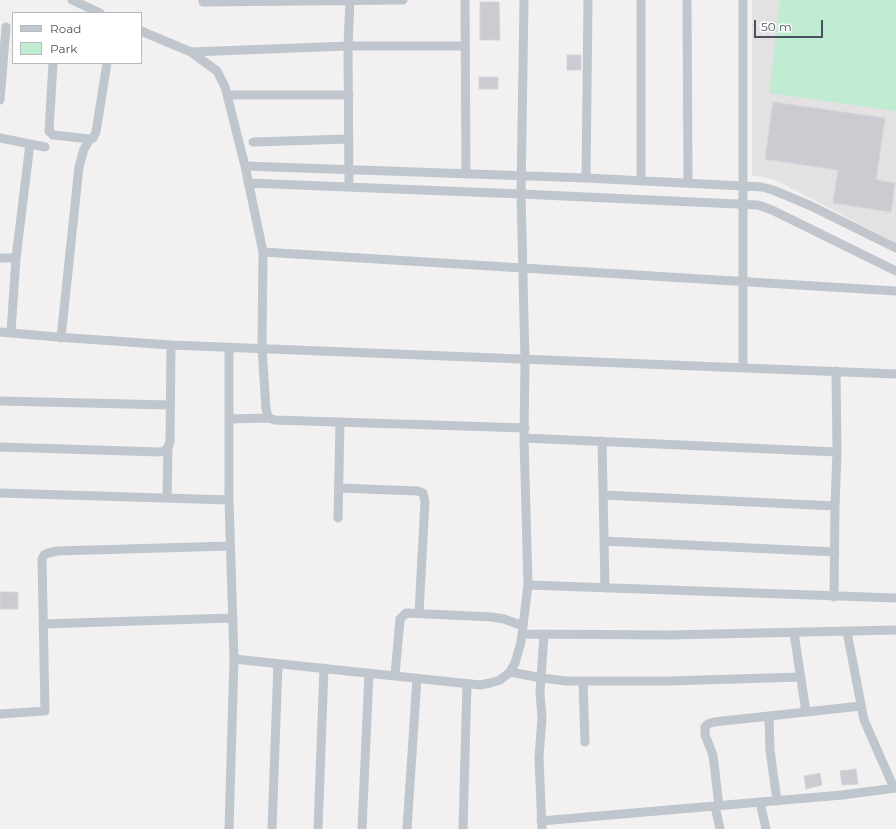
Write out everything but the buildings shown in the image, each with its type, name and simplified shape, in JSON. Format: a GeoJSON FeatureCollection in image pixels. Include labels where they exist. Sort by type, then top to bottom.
{"type":"FeatureCollection","features":[{"type":"Feature","properties":{"kind":"street"},"geometry":{"type":"LineString","coordinates":[[72,0],[98,12]]}},
{"type":"Feature","properties":{"kind":"street"},"geometry":{"type":"LineString","coordinates":[[348,187],[348,46],[350,0]]}},
{"type":"Feature","properties":{"kind":"street"},"geometry":{"type":"LineString","coordinates":[[203,2],[403,0]]}},
{"type":"Feature","properties":{"kind":"street"},"geometry":{"type":"LineString","coordinates":[[465,0],[466,174]]}},
{"type":"Feature","properties":{"kind":"street"},"geometry":{"type":"LineString","coordinates":[[234,659],[480,685],[490,684],[500,680],[510,672],[515,663],[522,630],[528,585],[524,438],[525,358],[521,194],[524,0]]}},
{"type":"Feature","properties":{"kind":"street"},"geometry":{"type":"LineString","coordinates":[[586,178],[588,0]]}},
{"type":"Feature","properties":{"kind":"street"},"geometry":{"type":"LineString","coordinates":[[641,0],[641,181]]}},
{"type":"Feature","properties":{"kind":"street"},"geometry":{"type":"LineString","coordinates":[[687,0],[688,183]]}},
{"type":"Feature","properties":{"kind":"street"},"geometry":{"type":"LineString","coordinates":[[742,368],[743,0]]}},
{"type":"Feature","properties":{"kind":"street"},"geometry":{"type":"LineString","coordinates":[[0,100],[6,27]]}},
{"type":"Feature","properties":{"kind":"street"},"geometry":{"type":"LineString","coordinates":[[142,30],[191,52],[217,71],[225,87],[245,166],[262,252],[262,347],[266,414],[269,418]]}},
{"type":"Feature","properties":{"kind":"street"},"geometry":{"type":"LineString","coordinates":[[191,52],[348,46],[465,46]]}},
{"type":"Feature","properties":{"kind":"street"},"geometry":{"type":"LineString","coordinates":[[53,64],[49,131],[53,134],[90,139]]}},
{"type":"Feature","properties":{"kind":"street"},"geometry":{"type":"LineString","coordinates":[[59,338],[79,167],[84,149],[96,132],[106,64]]}},
{"type":"Feature","properties":{"kind":"street"},"geometry":{"type":"LineString","coordinates":[[227,95],[349,95]]}},
{"type":"Feature","properties":{"kind":"street"},"geometry":{"type":"LineString","coordinates":[[0,138],[45,147]]}},
{"type":"Feature","properties":{"kind":"street"},"geometry":{"type":"LineString","coordinates":[[253,142],[348,139]]}},
{"type":"Feature","properties":{"kind":"street"},"geometry":{"type":"LineString","coordinates":[[11,332],[16,258],[30,144]]}},
{"type":"Feature","properties":{"kind":"street"},"geometry":{"type":"LineString","coordinates":[[245,166],[586,178],[762,187],[809,205],[896,248]]}},
{"type":"Feature","properties":{"kind":"street"},"geometry":{"type":"LineString","coordinates":[[248,183],[758,205],[772,210],[896,271]]}},
{"type":"Feature","properties":{"kind":"street"},"geometry":{"type":"LineString","coordinates":[[262,252],[896,291]]}},
{"type":"Feature","properties":{"kind":"street"},"geometry":{"type":"LineString","coordinates":[[0,258],[16,258]]}},
{"type":"Feature","properties":{"kind":"street"},"geometry":{"type":"LineString","coordinates":[[0,332],[59,338],[171,345],[262,347],[896,374]]}},
{"type":"Feature","properties":{"kind":"street"},"geometry":{"type":"LineString","coordinates":[[167,498],[171,345]]}},
{"type":"Feature","properties":{"kind":"street"},"geometry":{"type":"LineString","coordinates":[[229,346],[229,500],[234,659],[229,829]]}},
{"type":"Feature","properties":{"kind":"street"},"geometry":{"type":"LineString","coordinates":[[834,597],[837,452],[836,371]]}},
{"type":"Feature","properties":{"kind":"street"},"geometry":{"type":"LineString","coordinates":[[0,401],[170,405]]}},
{"type":"Feature","properties":{"kind":"street"},"geometry":{"type":"LineString","coordinates":[[229,418],[269,418],[275,420],[525,428]]}},
{"type":"Feature","properties":{"kind":"street"},"geometry":{"type":"LineString","coordinates":[[338,518],[340,422]]}},
{"type":"Feature","properties":{"kind":"street"},"geometry":{"type":"LineString","coordinates":[[524,438],[837,452]]}},
{"type":"Feature","properties":{"kind":"street"},"geometry":{"type":"LineString","coordinates":[[602,441],[605,588]]}},
{"type":"Feature","properties":{"kind":"street"},"geometry":{"type":"LineString","coordinates":[[0,447],[160,452],[168,447]]}},
{"type":"Feature","properties":{"kind":"street"},"geometry":{"type":"LineString","coordinates":[[338,488],[418,491],[423,493],[425,501],[419,613]]}},
{"type":"Feature","properties":{"kind":"street"},"geometry":{"type":"LineString","coordinates":[[0,493],[229,500]]}},
{"type":"Feature","properties":{"kind":"street"},"geometry":{"type":"LineString","coordinates":[[603,495],[835,506]]}},
{"type":"Feature","properties":{"kind":"street"},"geometry":{"type":"LineString","coordinates":[[604,541],[835,552]]}},
{"type":"Feature","properties":{"kind":"street"},"geometry":{"type":"LineString","coordinates":[[0,714],[45,710],[42,559],[44,555],[57,551],[230,546]]}},
{"type":"Feature","properties":{"kind":"street"},"geometry":{"type":"LineString","coordinates":[[528,585],[896,598]]}},
{"type":"Feature","properties":{"kind":"street"},"geometry":{"type":"LineString","coordinates":[[395,675],[400,619],[406,613],[492,616],[504,619],[522,630],[544,634],[670,635],[896,630]]}},
{"type":"Feature","properties":{"kind":"street"},"geometry":{"type":"LineString","coordinates":[[44,624],[232,618]]}},
{"type":"Feature","properties":{"kind":"street"},"geometry":{"type":"LineString","coordinates":[[544,634],[540,693],[542,718],[539,758],[542,825],[717,806],[842,795],[895,788],[864,720],[847,632]]}},
{"type":"Feature","properties":{"kind":"street"},"geometry":{"type":"LineString","coordinates":[[794,633],[806,712]]}},
{"type":"Feature","properties":{"kind":"street"},"geometry":{"type":"LineString","coordinates":[[272,829],[278,664]]}},
{"type":"Feature","properties":{"kind":"street"},"geometry":{"type":"LineString","coordinates":[[318,829],[324,668]]}},
{"type":"Feature","properties":{"kind":"street"},"geometry":{"type":"LineString","coordinates":[[510,672],[566,681],[669,681],[801,677]]}},
{"type":"Feature","properties":{"kind":"street"},"geometry":{"type":"LineString","coordinates":[[362,829],[369,673]]}},
{"type":"Feature","properties":{"kind":"street"},"geometry":{"type":"LineString","coordinates":[[407,829],[417,678]]}},
{"type":"Feature","properties":{"kind":"street"},"geometry":{"type":"LineString","coordinates":[[583,681],[585,742]]}},
{"type":"Feature","properties":{"kind":"street"},"geometry":{"type":"LineString","coordinates":[[463,829],[467,684]]}},
{"type":"Feature","properties":{"kind":"street"},"geometry":{"type":"LineString","coordinates":[[720,829],[713,755],[706,741],[705,727],[708,724],[714,722],[861,706]]}},
{"type":"Feature","properties":{"kind":"street"},"geometry":{"type":"LineString","coordinates":[[769,717],[770,750],[777,801]]}},
{"type":"Feature","properties":{"kind":"street"},"geometry":{"type":"LineString","coordinates":[[760,802],[766,829]]}},
{"type":"Feature","properties":{"kind":"shaded area"},"geometry":{"type":"Polygon","coordinates":[[[752,0],[896,0],[896,243],[776,180],[752,175],[752,0]]]}},
{"type":"Feature","properties":{"kind":"green space"},"geometry":{"type":"Polygon","coordinates":[[[780,0],[896,0],[896,111],[769,93],[780,0]]]}}]}
